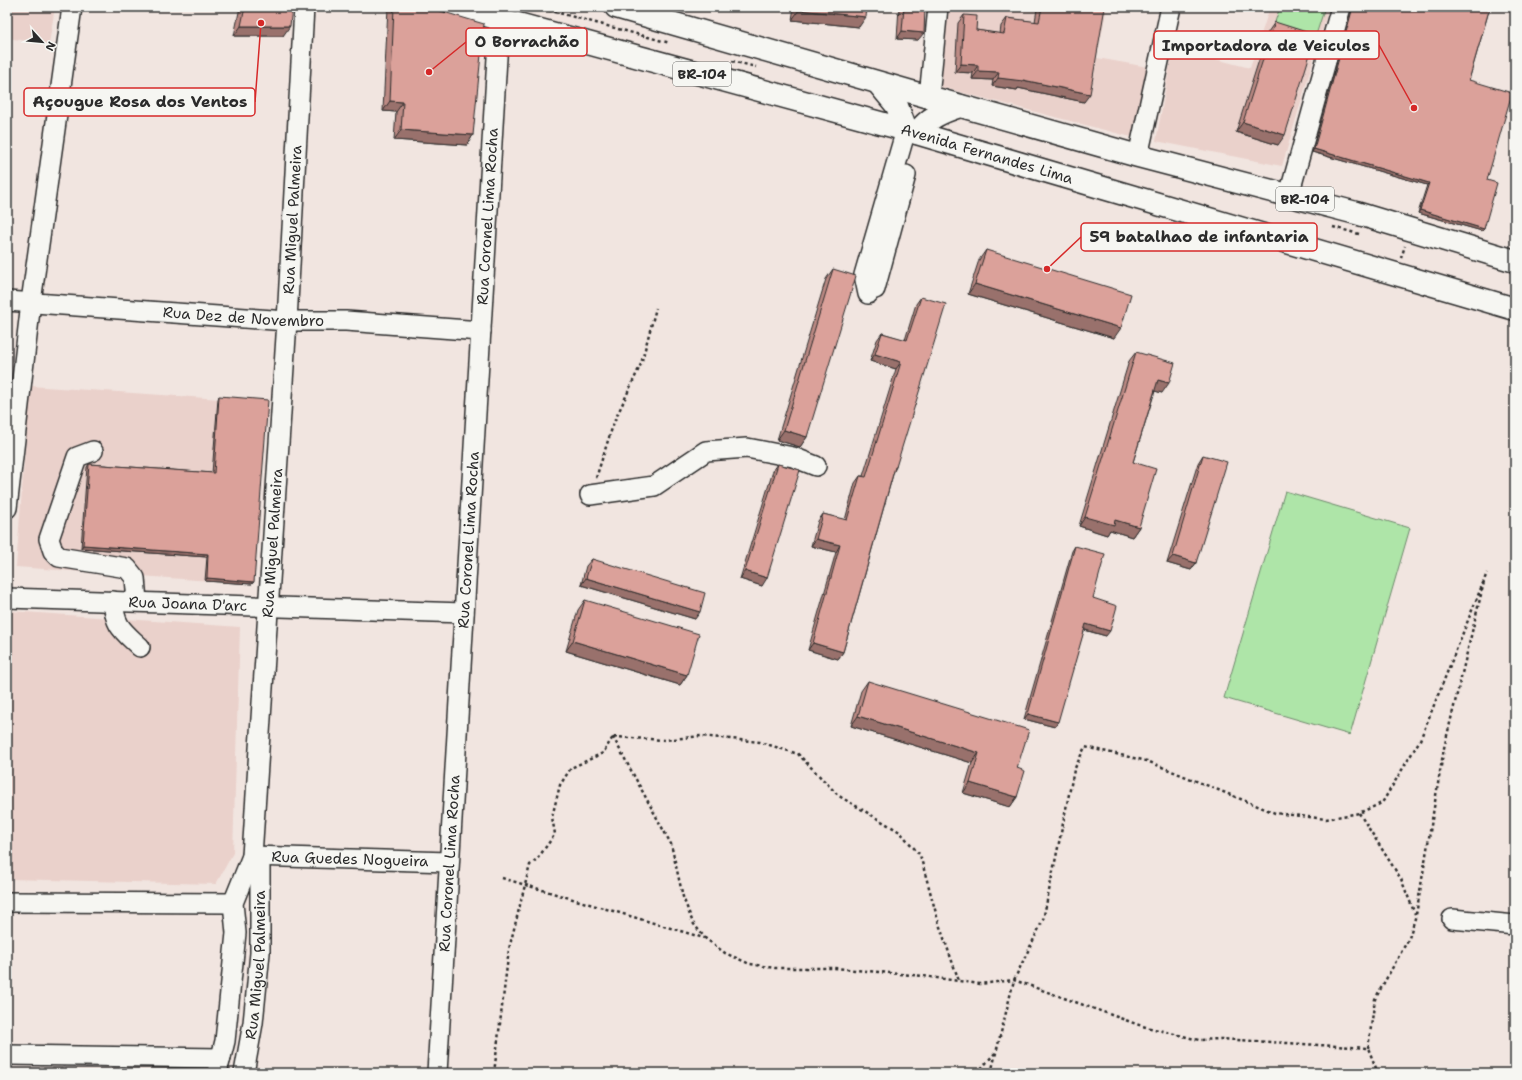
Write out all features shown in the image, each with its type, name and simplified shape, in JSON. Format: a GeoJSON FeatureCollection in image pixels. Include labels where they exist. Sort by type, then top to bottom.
{"type":"FeatureCollection","features":[{"type":"Feature","properties":{"kind":"highway","name":"Avenida Fernandes Lima"},"geometry":{"type":"LineString","coordinates":[[456,7],[499,13],[911,132],[1515,310]]}},
{"type":"Feature","properties":{"kind":"highway","name":"BR-104"},"geometry":{"type":"LineString","coordinates":[[616,7],[1138,156],[1356,213],[1515,261]]}},
{"type":"Feature","properties":{"kind":"highway"},"geometry":{"type":"LineString","coordinates":[[878,83],[897,106],[911,132],[936,115],[960,106]]}},
{"type":"Feature","properties":{"kind":"street"},"geometry":{"type":"LineString","coordinates":[[7,508],[31,302],[72,7]]}},
{"type":"Feature","properties":{"kind":"street","name":"Rua Miguel Palmeira"},"geometry":{"type":"LineString","coordinates":[[244,1073],[253,1023],[260,954],[256,856],[304,7]]}},
{"type":"Feature","properties":{"kind":"street"},"geometry":{"type":"LineString","coordinates":[[929,97],[938,7]]}},
{"type":"Feature","properties":{"kind":"street"},"geometry":{"type":"LineString","coordinates":[[1138,156],[1171,7]]}},
{"type":"Feature","properties":{"kind":"street"},"geometry":{"type":"LineString","coordinates":[[1289,195],[1341,7]]}},
{"type":"Feature","properties":{"kind":"street","name":"Rua Coronel Lima Rocha"},"geometry":{"type":"LineString","coordinates":[[437,1073],[499,13]]}},
{"type":"Feature","properties":{"kind":"street"},"geometry":{"type":"LineString","coordinates":[[871,292],[911,132]]}},
{"type":"Feature","properties":{"kind":"street","name":"Rua Dez de Novembro"},"geometry":{"type":"LineString","coordinates":[[7,301],[287,321],[346,321],[480,331]]}},
{"type":"Feature","properties":{"kind":"street"},"geometry":{"type":"LineString","coordinates":[[590,496],[654,486],[706,451],[747,448],[793,457],[816,466]]}},
{"type":"Feature","properties":{"kind":"street"},"geometry":{"type":"LineString","coordinates":[[92,451],[77,457],[49,539],[53,550],[59,557],[127,568],[135,578],[137,601]]}},
{"type":"Feature","properties":{"kind":"street","name":"Rua Joana D'arc"},"geometry":{"type":"LineString","coordinates":[[7,598],[269,605],[464,613]]}},
{"type":"Feature","properties":{"kind":"street"},"geometry":{"type":"LineString","coordinates":[[113,601],[114,613],[118,626],[140,647]]}},
{"type":"Feature","properties":{"kind":"street","name":"Rua Miguel Palmeira"},"geometry":{"type":"LineString","coordinates":[[219,1066],[226,1041],[236,933],[233,903],[256,856]]}},
{"type":"Feature","properties":{"kind":"street","name":"Rua Guedes Nogueira"},"geometry":{"type":"LineString","coordinates":[[256,856],[449,862]]}},
{"type":"Feature","properties":{"kind":"street"},"geometry":{"type":"LineString","coordinates":[[7,902],[233,903]]}},
{"type":"Feature","properties":{"kind":"street"},"geometry":{"type":"LineString","coordinates":[[1452,918],[1515,925]]}},
{"type":"Feature","properties":{"kind":"street"},"geometry":{"type":"LineString","coordinates":[[7,1055],[219,1066]]}},
{"type":"Feature","properties":{"kind":"path"},"geometry":{"type":"LineString","coordinates":[[1396,275],[1410,230]]}},
{"type":"Feature","properties":{"kind":"path"},"geometry":{"type":"LineString","coordinates":[[590,496],[614,422],[641,364],[656,308]]}},
{"type":"Feature","properties":{"kind":"path"},"geometry":{"type":"LineString","coordinates":[[991,1073],[1014,980],[1043,920],[1074,770],[1085,747],[1147,761],[1275,813],[1326,820],[1359,813],[1382,803],[1420,740],[1487,573],[1444,748],[1416,915],[1408,938],[1375,999],[1368,1048],[1378,1073]]}},
{"type":"Feature","properties":{"kind":"path"},"geometry":{"type":"LineString","coordinates":[[494,1073],[509,949],[530,865],[538,858],[555,834],[552,817],[560,784],[571,768],[603,753],[613,736]]}},
{"type":"Feature","properties":{"kind":"path"},"geometry":{"type":"LineString","coordinates":[[613,736],[671,844],[683,897],[693,923],[705,938],[725,953],[750,964],[775,968],[834,968],[980,984],[1014,980],[1142,1026],[1199,1040],[1221,1039],[1368,1048]]}},
{"type":"Feature","properties":{"kind":"path"},"geometry":{"type":"LineString","coordinates":[[613,736],[665,740],[701,736],[760,742],[798,754],[839,796],[900,832],[920,855],[939,924],[959,981]]}},
{"type":"Feature","properties":{"kind":"path"},"geometry":{"type":"LineString","coordinates":[[1359,813],[1401,879],[1416,915]]}},
{"type":"Feature","properties":{"kind":"path"},"geometry":{"type":"LineString","coordinates":[[502,878],[705,938]]}},
{"type":"Feature","properties":{"kind":"path"},"geometry":{"type":"LineString","coordinates":[[977,1073],[996,1052]]}},
{"type":"Feature","properties":{"kind":"shaded area"},"geometry":{"type":"Polygon","coordinates":[[[7,7],[55,7],[49,44],[7,38],[7,7]]]}},
{"type":"Feature","properties":{"kind":"shaded area"},"geometry":{"type":"Polygon","coordinates":[[[950,7],[1107,7],[1097,58],[1148,67],[1135,138],[937,86],[950,7]]]}},
{"type":"Feature","properties":{"kind":"shaded area"},"geometry":{"type":"Polygon","coordinates":[[[1270,7],[1329,7],[1282,166],[1156,141],[1173,48],[1250,68],[1270,7]]]}},
{"type":"Feature","properties":{"kind":"shaded area"},"geometry":{"type":"Polygon","coordinates":[[[30,386],[266,402],[252,584],[16,567],[30,386]]]}},
{"type":"Feature","properties":{"kind":"shaded area"},"geometry":{"type":"Polygon","coordinates":[[[10,611],[240,627],[233,853],[216,884],[7,879],[7,719],[10,611]]]}},
{"type":"Feature","properties":{"kind":"green space"},"geometry":{"type":"Polygon","coordinates":[[[1280,7],[1325,7],[1315,38],[1274,25],[1280,7]]]}},
{"type":"Feature","properties":{"kind":"green space"},"geometry":{"type":"Polygon","coordinates":[[[1285,491],[1410,528],[1350,735],[1224,698],[1285,491]]]}},
{"type":"Feature","properties":{"kind":"building"},"geometry":{"type":"Polygon","coordinates":[[[245,7],[292,7],[290,26],[241,26],[245,7]]]}},
{"type":"Feature","properties":{"kind":"building"},"geometry":{"type":"Polygon","coordinates":[[[394,7],[427,7],[484,24],[473,135],[401,130],[403,102],[390,101],[394,7]]]}},
{"type":"Feature","properties":{"kind":"building"},"geometry":{"type":"Polygon","coordinates":[[[800,7],[867,7],[866,17],[799,10],[800,7]]]}},
{"type":"Feature","properties":{"kind":"building"},"geometry":{"type":"Polygon","coordinates":[[[904,7],[925,7],[924,33],[902,31],[904,7]]]}},
{"type":"Feature","properties":{"kind":"building"},"geometry":{"type":"Polygon","coordinates":[[[1042,7],[1105,7],[1090,94],[1023,80],[998,78],[999,72],[978,71],[978,65],[961,64],[964,15],[977,16],[976,30],[1004,34],[1007,18],[1039,22],[1042,7]]]}},
{"type":"Feature","properties":{"kind":"building"},"geometry":{"type":"Polygon","coordinates":[[[1353,7],[1490,7],[1469,80],[1512,93],[1487,180],[1497,183],[1484,229],[1420,210],[1429,183],[1314,149],[1353,7]]]}},
{"type":"Feature","properties":{"kind":"building"},"geometry":{"type":"Polygon","coordinates":[[[1275,22],[1316,35],[1285,135],[1243,122],[1275,22]]]}},
{"type":"Feature","properties":{"kind":"building"},"geometry":{"type":"Polygon","coordinates":[[[986,250],[1131,294],[1121,328],[975,284],[986,250]]]}},
{"type":"Feature","properties":{"kind":"building"},"geometry":{"type":"Polygon","coordinates":[[[833,269],[856,276],[807,437],[784,430],[833,269]]]}},
{"type":"Feature","properties":{"kind":"building"},"geometry":{"type":"Polygon","coordinates":[[[921,297],[946,304],[895,467],[843,652],[813,643],[840,545],[816,539],[823,514],[847,520],[860,476],[866,477],[901,362],[875,354],[882,333],[907,340],[921,297]]]}},
{"type":"Feature","properties":{"kind":"building"},"geometry":{"type":"Polygon","coordinates":[[[1136,352],[1175,363],[1169,383],[1158,380],[1133,462],[1156,469],[1139,527],[1115,520],[1114,525],[1085,517],[1136,352]]]}},
{"type":"Feature","properties":{"kind":"building"},"geometry":{"type":"Polygon","coordinates":[[[219,396],[268,400],[254,582],[207,578],[208,554],[83,545],[89,464],[214,473],[219,396]]]}},
{"type":"Feature","properties":{"kind":"building"},"geometry":{"type":"Polygon","coordinates":[[[1203,455],[1227,462],[1196,563],[1173,556],[1203,455]]]}},
{"type":"Feature","properties":{"kind":"building"},"geometry":{"type":"Polygon","coordinates":[[[778,464],[800,470],[767,578],[745,571],[778,464]]]}},
{"type":"Feature","properties":{"kind":"building"},"geometry":{"type":"Polygon","coordinates":[[[1075,546],[1105,554],[1093,598],[1117,606],[1110,631],[1086,624],[1058,722],[1028,714],[1075,546]]]}},
{"type":"Feature","properties":{"kind":"building"},"geometry":{"type":"Polygon","coordinates":[[[592,559],[705,593],[700,612],[586,578],[592,559]]]}},
{"type":"Feature","properties":{"kind":"building"},"geometry":{"type":"Polygon","coordinates":[[[585,600],[699,634],[687,675],[573,641],[585,600]]]}},
{"type":"Feature","properties":{"kind":"building"},"geometry":{"type":"Polygon","coordinates":[[[868,681],[1029,730],[1017,768],[1025,771],[1017,797],[970,783],[979,753],[858,716],[868,681]]]}},
{"type":"Feature","properties":{"kind":"place","name":"Açougue Rosa dos Ventos"},"geometry":{"type":"Point","coordinates":[261,23]}},
{"type":"Feature","properties":{"kind":"place","name":"O Borrachão"},"geometry":{"type":"Point","coordinates":[429,72]}},
{"type":"Feature","properties":{"kind":"place","name":"Importadora de Veiculos"},"geometry":{"type":"Point","coordinates":[1414,108]}},
{"type":"Feature","properties":{"kind":"place","name":"59 batalhao de infantaria"},"geometry":{"type":"Point","coordinates":[1047,269]}}]}
